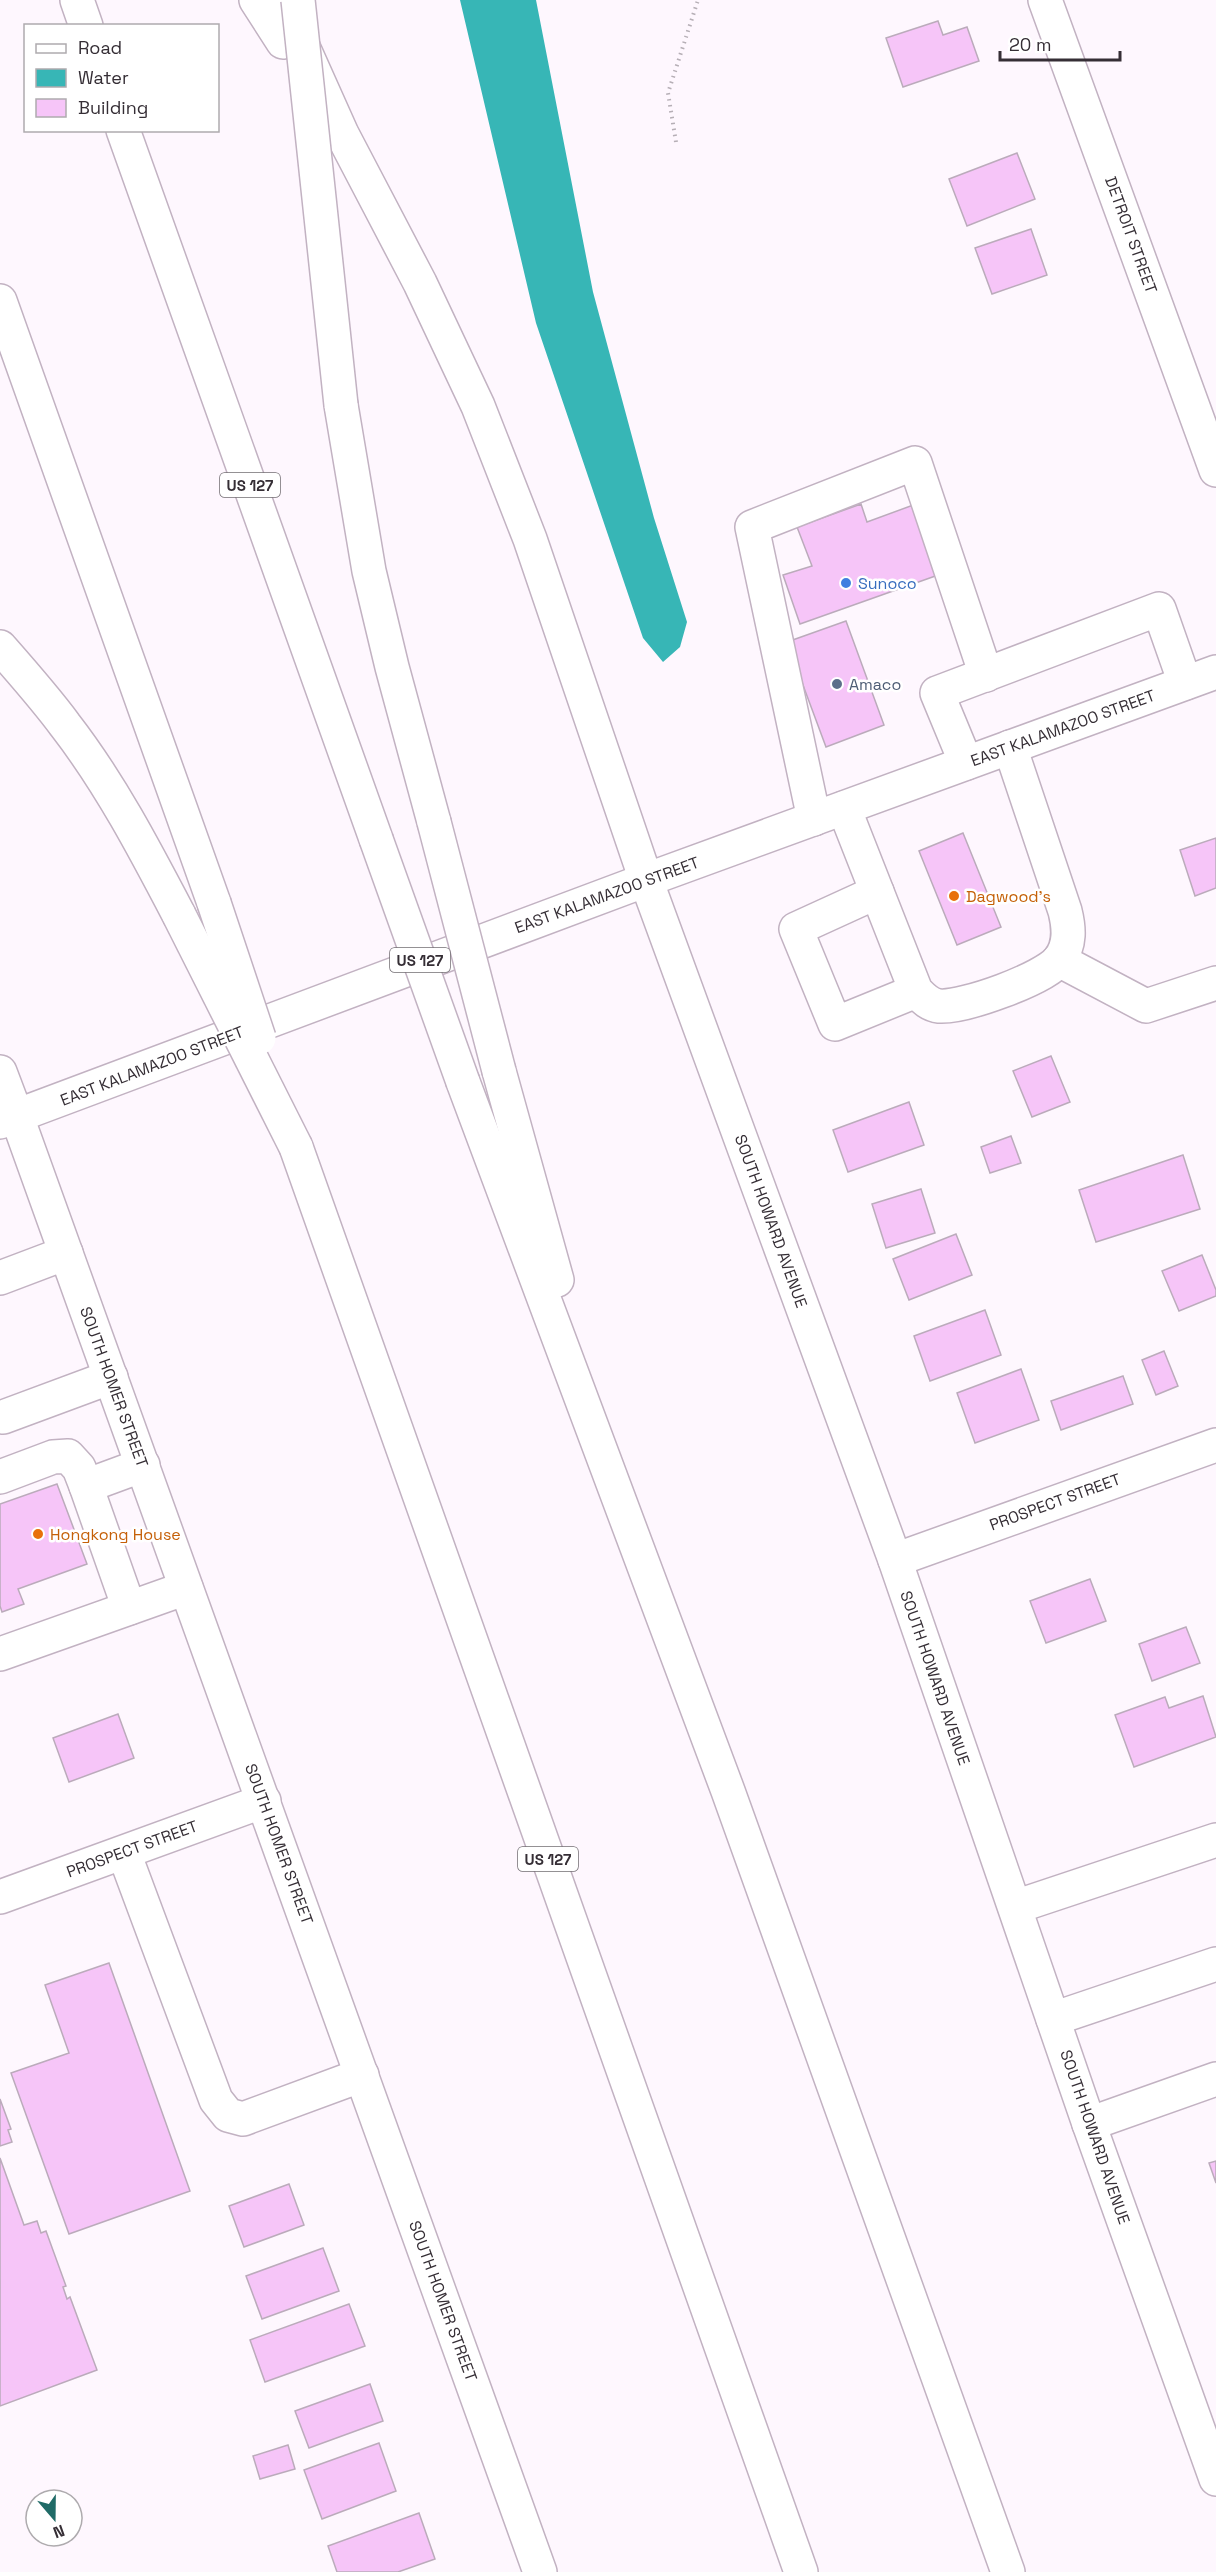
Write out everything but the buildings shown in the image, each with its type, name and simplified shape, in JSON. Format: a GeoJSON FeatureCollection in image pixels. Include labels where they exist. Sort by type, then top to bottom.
{"type":"FeatureCollection","features":[{"type":"Feature","properties":{"kind":"main road"},"geometry":{"type":"LineString","coordinates":[[77,0],[85,24]]}},
{"type":"Feature","properties":{"kind":"main road"},"geometry":{"type":"LineString","coordinates":[[256,0],[342,134]]}},
{"type":"Feature","properties":{"kind":"main road"},"geometry":{"type":"LineString","coordinates":[[282,0],[342,134]]}},
{"type":"Feature","properties":{"kind":"main road"},"geometry":{"type":"LineString","coordinates":[[298,0],[341,405],[369,571],[392,667],[570,1328],[728,1791]]}},
{"type":"Feature","properties":{"kind":"main road","name":"DETROIT STREET"},"geometry":{"type":"LineString","coordinates":[[1045,0],[1216,470]]}},
{"type":"Feature","properties":{"kind":"main road","name":"US 127"},"geometry":{"type":"LineString","coordinates":[[124,132],[463,1082],[728,1791],[1008,2572]]}},
{"type":"Feature","properties":{"kind":"main road","name":"SOUTH HOWARD AVENUE"},"geometry":{"type":"LineString","coordinates":[[342,134],[420,283],[478,406],[530,539],[646,880],[895,1560],[1089,2124],[1216,2479]]}},
{"type":"Feature","properties":{"kind":"main road","name":"US 127"},"geometry":{"type":"LineString","coordinates":[[0,302],[214,903],[296,1147],[801,2572]]}},
{"type":"Feature","properties":{"kind":"main road"},"geometry":{"type":"LineString","coordinates":[[986,675],[915,464],[752,527],[829,814],[877,892],[916,991],[927,1002],[937,1006],[951,1005],[993,993],[1039,976],[1059,960],[1067,944],[1069,928],[1065,911],[1010,747]]}},
{"type":"Feature","properties":{"kind":"main road"},"geometry":{"type":"LineString","coordinates":[[966,763],[937,693],[1160,609],[1185,683]]}},
{"type":"Feature","properties":{"kind":"main road"},"geometry":{"type":"LineString","coordinates":[[0,647],[66,726],[95,768],[150,860],[296,1147]]}},
{"type":"Feature","properties":{"kind":"main road","name":"EAST KALAMAZOO STREET"},"geometry":{"type":"LineString","coordinates":[[8,1119],[646,880],[1216,672]]}},
{"type":"Feature","properties":{"kind":"main road"},"geometry":{"type":"LineString","coordinates":[[877,892],[796,928],[836,1024],[916,991]]}},
{"type":"Feature","properties":{"kind":"main road"},"geometry":{"type":"LineString","coordinates":[[1059,960],[1146,1006],[1216,983]]}},
{"type":"Feature","properties":{"kind":"main road","name":"SOUTH HOMER STREET"},"geometry":{"type":"LineString","coordinates":[[0,1072],[8,1119],[66,1253],[540,2572]]}},
{"type":"Feature","properties":{"kind":"main road"},"geometry":{"type":"LineString","coordinates":[[0,1278],[66,1253]]}},
{"type":"Feature","properties":{"kind":"main road"},"geometry":{"type":"LineString","coordinates":[[3,1417],[111,1377]]}},
{"type":"Feature","properties":{"kind":"main road","name":"PROSPECT STREET"},"geometry":{"type":"LineString","coordinates":[[895,1560],[1216,1445]]}},
{"type":"Feature","properties":{"kind":"main road"},"geometry":{"type":"LineString","coordinates":[[0,1478],[53,1457],[68,1456],[79,1468],[129,1608]]}},
{"type":"Feature","properties":{"kind":"main road"},"geometry":{"type":"LineString","coordinates":[[86,1486],[142,1465]]}},
{"type":"Feature","properties":{"kind":"main road"},"geometry":{"type":"LineString","coordinates":[[0,1654],[186,1588]]}},
{"type":"Feature","properties":{"kind":"main road","name":"PROSPECT STREET"},"geometry":{"type":"LineString","coordinates":[[0,1897],[264,1801]]}},
{"type":"Feature","properties":{"kind":"main road"},"geometry":{"type":"LineString","coordinates":[[1015,1907],[1216,1840]]}},
{"type":"Feature","properties":{"kind":"main road"},"geometry":{"type":"LineString","coordinates":[[124,1853],[216,2100],[228,2115],[243,2119],[362,2075]]}},
{"type":"Feature","properties":{"kind":"main road"},"geometry":{"type":"LineString","coordinates":[[1053,2019],[1216,1964]]}},
{"type":"Feature","properties":{"kind":"main road"},"geometry":{"type":"LineString","coordinates":[[1089,2124],[1216,2079]]}},
{"type":"Feature","properties":{"kind":"path"},"geometry":{"type":"LineString","coordinates":[[676,142],[668,93],[698,0]]}},
{"type":"Feature","properties":{"kind":"water"},"geometry":{"type":"Polygon","coordinates":[[[460,0],[536,0],[593,292],[654,518],[687,622],[680,647],[663,662],[643,638],[536,323],[460,0]]]}},
{"type":"Feature","properties":{"kind":"place","name":"Sunoco"},"geometry":{"type":"Point","coordinates":[846,583]}},
{"type":"Feature","properties":{"kind":"place","name":"Amaco"},"geometry":{"type":"Point","coordinates":[837,684]}},
{"type":"Feature","properties":{"kind":"place","name":"Dagwood's"},"geometry":{"type":"Point","coordinates":[954,896]}},
{"type":"Feature","properties":{"kind":"place","name":"Hongkong House"},"geometry":{"type":"Point","coordinates":[38,1534]}}]}
